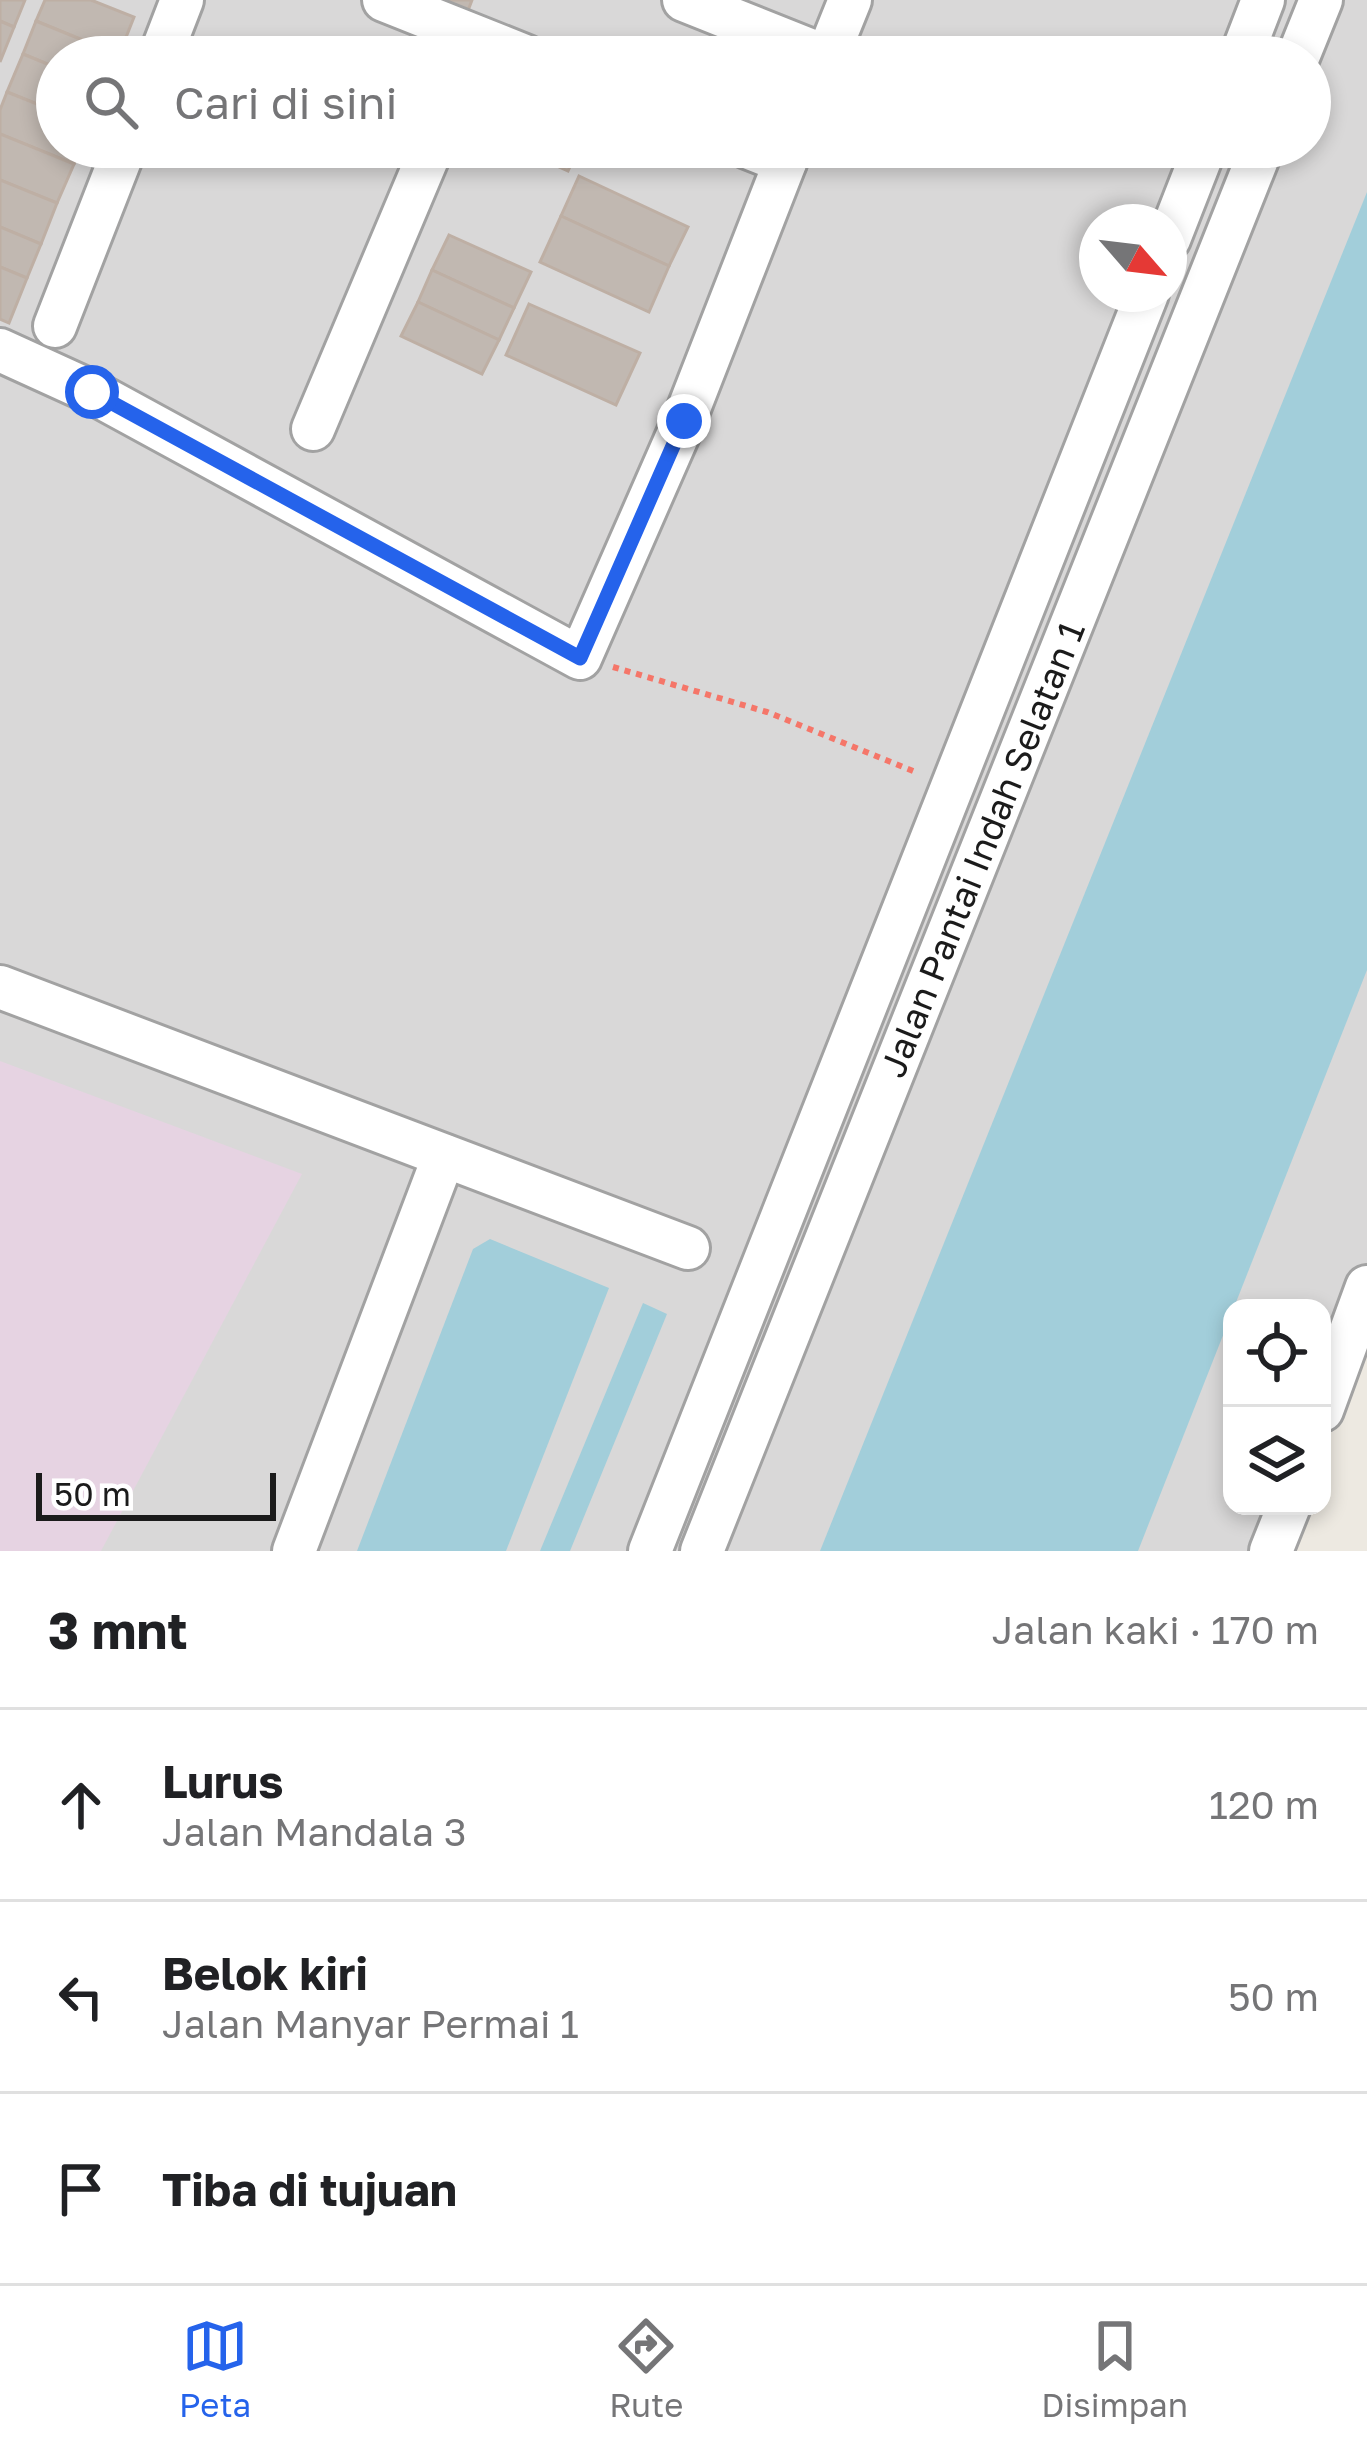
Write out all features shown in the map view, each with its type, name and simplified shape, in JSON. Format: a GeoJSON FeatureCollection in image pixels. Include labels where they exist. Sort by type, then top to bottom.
{"type":"FeatureCollection","features":[{"type":"Feature","properties":{"kind":"street"},"geometry":{"type":"LineString","coordinates":[[168,36],[182,0]]}},
{"type":"Feature","properties":{"kind":"street"},"geometry":{"type":"LineString","coordinates":[[384,0],[481,32]]}},
{"type":"Feature","properties":{"kind":"street"},"geometry":{"type":"LineString","coordinates":[[684,0],[774,36]]}},
{"type":"Feature","properties":{"kind":"street"},"geometry":{"type":"LineString","coordinates":[[835,36],[850,0]]}},
{"type":"Feature","properties":{"kind":"street"},"geometry":{"type":"LineString","coordinates":[[1249,36],[1263,0]]}},
{"type":"Feature","properties":{"kind":"street"},"geometry":{"type":"LineString","coordinates":[[1306,36],[1321,0]]}},
{"type":"Feature","properties":{"kind":"street"},"geometry":{"type":"LineString","coordinates":[[55,326],[117,168]]}},
{"type":"Feature","properties":{"kind":"street"},"geometry":{"type":"LineString","coordinates":[[313,429],[423,168]]}},
{"type":"Feature","properties":{"kind":"street"},"geometry":{"type":"LineString","coordinates":[[0,350],[92,392],[290,496],[580,658],[684,421],[769,168]]}},
{"type":"Feature","properties":{"kind":"street"},"geometry":{"type":"LineString","coordinates":[[1183,204],[1197,168]]}},
{"type":"Feature","properties":{"kind":"street","name":"Jalan Pantai Indah Selatan 1"},"geometry":{"type":"LineString","coordinates":[[702,1551],[1254,168]]}},
{"type":"Feature","properties":{"kind":"street","name":"Jalan Pantai Indah Selatan 1"},"geometry":{"type":"LineString","coordinates":[[650,1551],[1141,312]]}},
{"type":"Feature","properties":{"kind":"street"},"geometry":{"type":"LineString","coordinates":[[0,987],[688,1249]]}},
{"type":"Feature","properties":{"kind":"street"},"geometry":{"type":"LineString","coordinates":[[294,1551],[444,1156]]}},
{"type":"Feature","properties":{"kind":"street"},"geometry":{"type":"LineString","coordinates":[[1323,1407],[1367,1287]]}},
{"type":"Feature","properties":{"kind":"street"},"geometry":{"type":"LineString","coordinates":[[1271,1551],[1285,1515]]}},
{"type":"Feature","properties":{"kind":"path"},"geometry":{"type":"LineString","coordinates":[[580,658],[767,712],[921,774]]}},
{"type":"Feature","properties":{"kind":"shaded area"},"geometry":{"type":"Polygon","coordinates":[[[0,0],[1367,0],[1367,1277],[1331,1367],[1331,1299],[1223,1299],[1223,1515],[1271,1515],[1256,1551],[0,1551],[0,0]]]}},
{"type":"Feature","properties":{"kind":"shaded area"},"geometry":{"type":"Polygon","coordinates":[[[0,1061],[302,1174],[101,1551],[0,1551],[0,1061]]]}},
{"type":"Feature","properties":{"kind":"water"},"geometry":{"type":"Polygon","coordinates":[[[1367,192],[1367,970],[1237,1299],[1223,1299],[1223,1335],[1138,1551],[820,1551],[1367,192]]]}},
{"type":"Feature","properties":{"kind":"water"},"geometry":{"type":"Polygon","coordinates":[[[490,1239],[609,1288],[506,1551],[357,1551],[473,1249],[490,1239]]]}},
{"type":"Feature","properties":{"kind":"water"},"geometry":{"type":"Polygon","coordinates":[[[643,1303],[667,1314],[570,1551],[540,1551],[643,1303]]]}},
{"type":"Feature","properties":{"kind":"building"},"geometry":{"type":"Polygon","coordinates":[[[0,0],[25,0],[14,27],[0,21],[0,0]]]}},
{"type":"Feature","properties":{"kind":"building"},"geometry":{"type":"Polygon","coordinates":[[[45,0],[91,0],[134,17],[126,36],[73,36],[36,21],[45,0]]]}},
{"type":"Feature","properties":{"kind":"building"},"geometry":{"type":"Polygon","coordinates":[[[450,0],[472,0],[466,16],[447,8],[450,0]]]}},
{"type":"Feature","properties":{"kind":"building"},"geometry":{"type":"Polygon","coordinates":[[[0,21],[14,27],[0,62],[0,21]]]}},
{"type":"Feature","properties":{"kind":"building"},"geometry":{"type":"Polygon","coordinates":[[[36,21],[73,36],[36,36],[36,59],[23,54],[36,21]]]}},
{"type":"Feature","properties":{"kind":"building"},"geometry":{"type":"Polygon","coordinates":[[[23,54],[36,59],[36,104],[7,92],[23,54]]]}},
{"type":"Feature","properties":{"kind":"building"},"geometry":{"type":"Polygon","coordinates":[[[7,92],[36,104],[36,149],[0,134],[0,110],[7,92]]]}},
{"type":"Feature","properties":{"kind":"building"},"geometry":{"type":"Polygon","coordinates":[[[0,134],[36,149],[36,168],[72,168],[57,203],[0,180],[0,134]]]}},
{"type":"Feature","properties":{"kind":"building"},"geometry":{"type":"Polygon","coordinates":[[[579,176],[688,227],[669,266],[561,216],[579,176]]]}},
{"type":"Feature","properties":{"kind":"building"},"geometry":{"type":"Polygon","coordinates":[[[0,180],[57,203],[41,244],[0,227],[0,180]]]}},
{"type":"Feature","properties":{"kind":"building"},"geometry":{"type":"Polygon","coordinates":[[[561,216],[669,266],[649,312],[540,262],[561,216]]]}},
{"type":"Feature","properties":{"kind":"building"},"geometry":{"type":"Polygon","coordinates":[[[0,227],[41,244],[27,278],[0,267],[0,227]]]}},
{"type":"Feature","properties":{"kind":"building"},"geometry":{"type":"Polygon","coordinates":[[[449,235],[531,272],[514,308],[432,270],[449,235]]]}},
{"type":"Feature","properties":{"kind":"building"},"geometry":{"type":"Polygon","coordinates":[[[0,267],[27,278],[9,323],[0,319],[0,267]]]}},
{"type":"Feature","properties":{"kind":"building"},"geometry":{"type":"Polygon","coordinates":[[[432,270],[514,308],[499,340],[418,302],[432,270]]]}},
{"type":"Feature","properties":{"kind":"building"},"geometry":{"type":"Polygon","coordinates":[[[418,302],[499,340],[482,374],[401,336],[418,302]]]}},
{"type":"Feature","properties":{"kind":"building"},"geometry":{"type":"Polygon","coordinates":[[[529,304],[640,353],[616,405],[506,355],[529,304]]]}},
{"type":"Feature","properties":{"kind":"route"},"geometry":{"type":"LineString","coordinates":[[92,392],[580,658],[684,421]]}}]}
